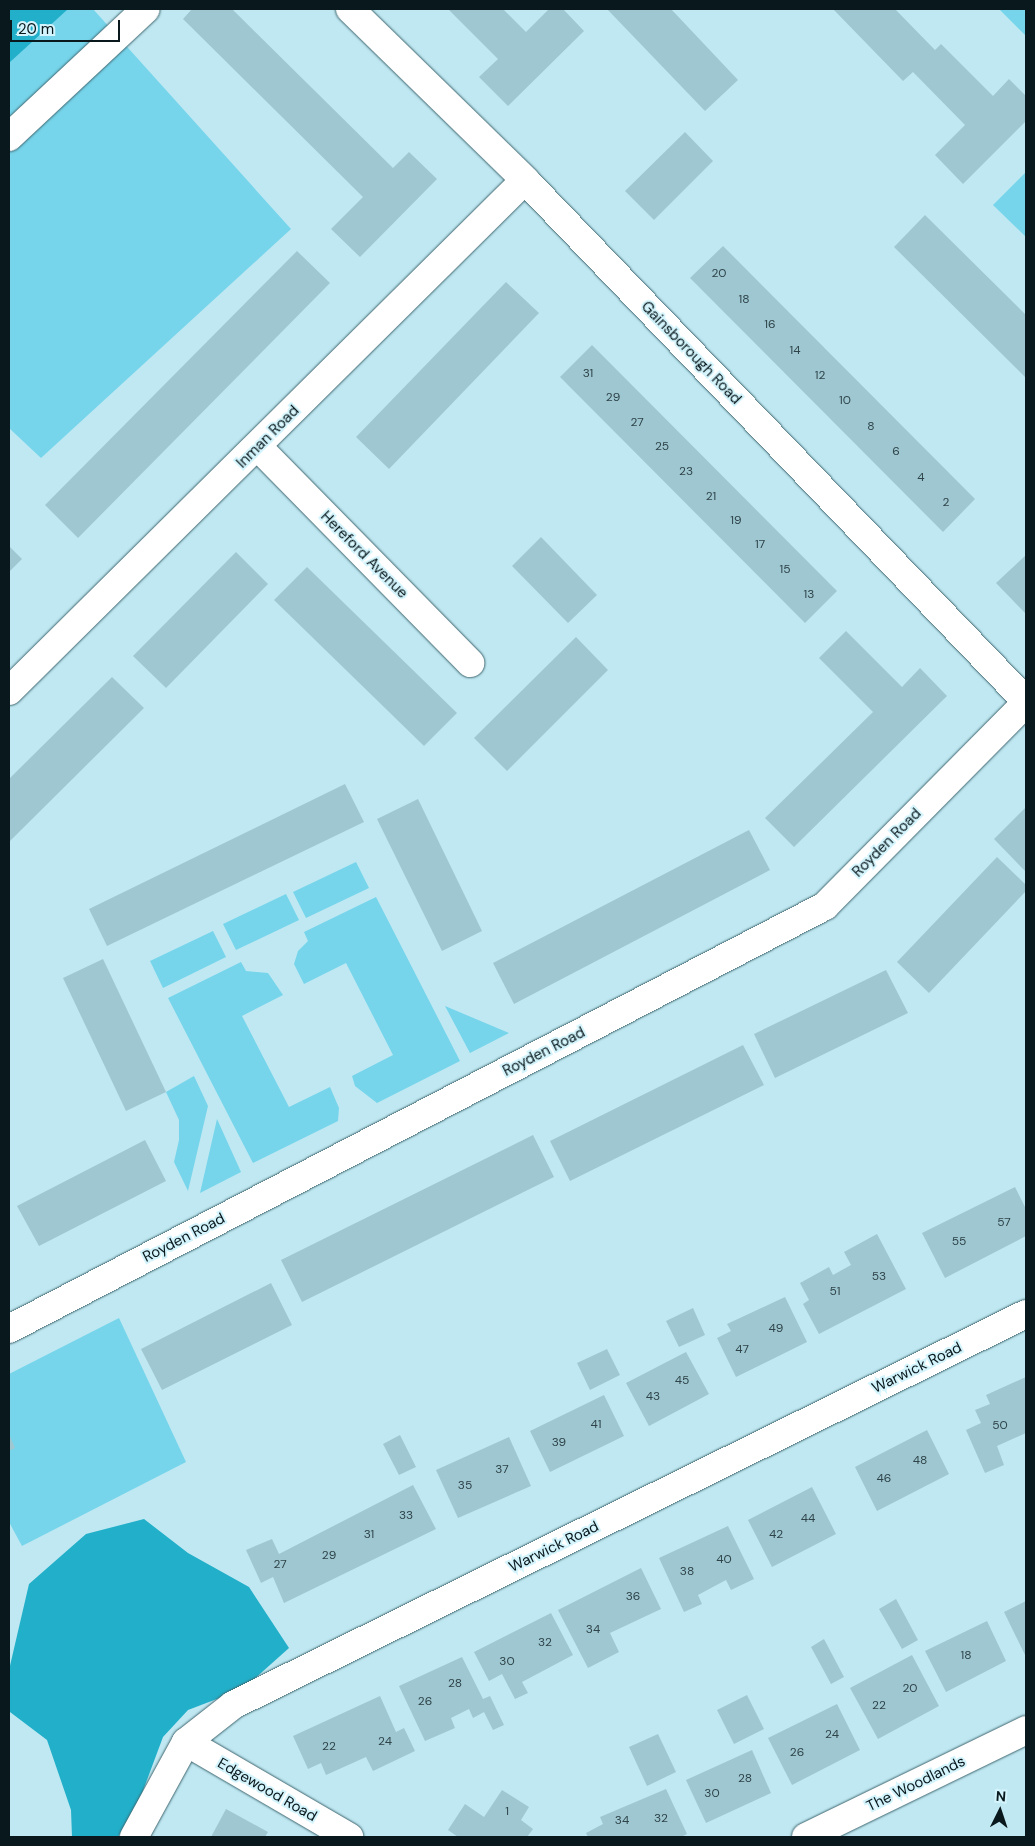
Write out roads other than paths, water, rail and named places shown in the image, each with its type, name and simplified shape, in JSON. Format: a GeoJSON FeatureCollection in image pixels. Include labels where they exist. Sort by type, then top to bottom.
{"type":"FeatureCollection","features":[{"type":"Feature","properties":{"kind":"street"},"geometry":{"type":"LineString","coordinates":[[9,137],[146,9]]}},
{"type":"Feature","properties":{"kind":"street","name":"Gainsborough Road"},"geometry":{"type":"LineString","coordinates":[[350,9],[525,180],[1026,702]]}},
{"type":"Feature","properties":{"kind":"street","name":"Inman Road"},"geometry":{"type":"LineString","coordinates":[[9,691],[258,447],[525,180]]}},
{"type":"Feature","properties":{"kind":"street","name":"Hereford Avenue"},"geometry":{"type":"LineString","coordinates":[[258,447],[470,662]]}},
{"type":"Feature","properties":{"kind":"street","name":"Royden Road"},"geometry":{"type":"LineString","coordinates":[[9,1329],[825,906],[1026,702]]}},
{"type":"Feature","properties":{"kind":"street","name":"Warwick Road"},"geometry":{"type":"LineString","coordinates":[[134,1837],[186,1742],[233,1705],[1026,1314]]}},
{"type":"Feature","properties":{"kind":"street","name":"The Woodlands"},"geometry":{"type":"LineString","coordinates":[[806,1837],[1026,1730]]}},
{"type":"Feature","properties":{"kind":"street","name":"Edgewood Road"},"geometry":{"type":"LineString","coordinates":[[186,1742],[349,1837]]}}]}
